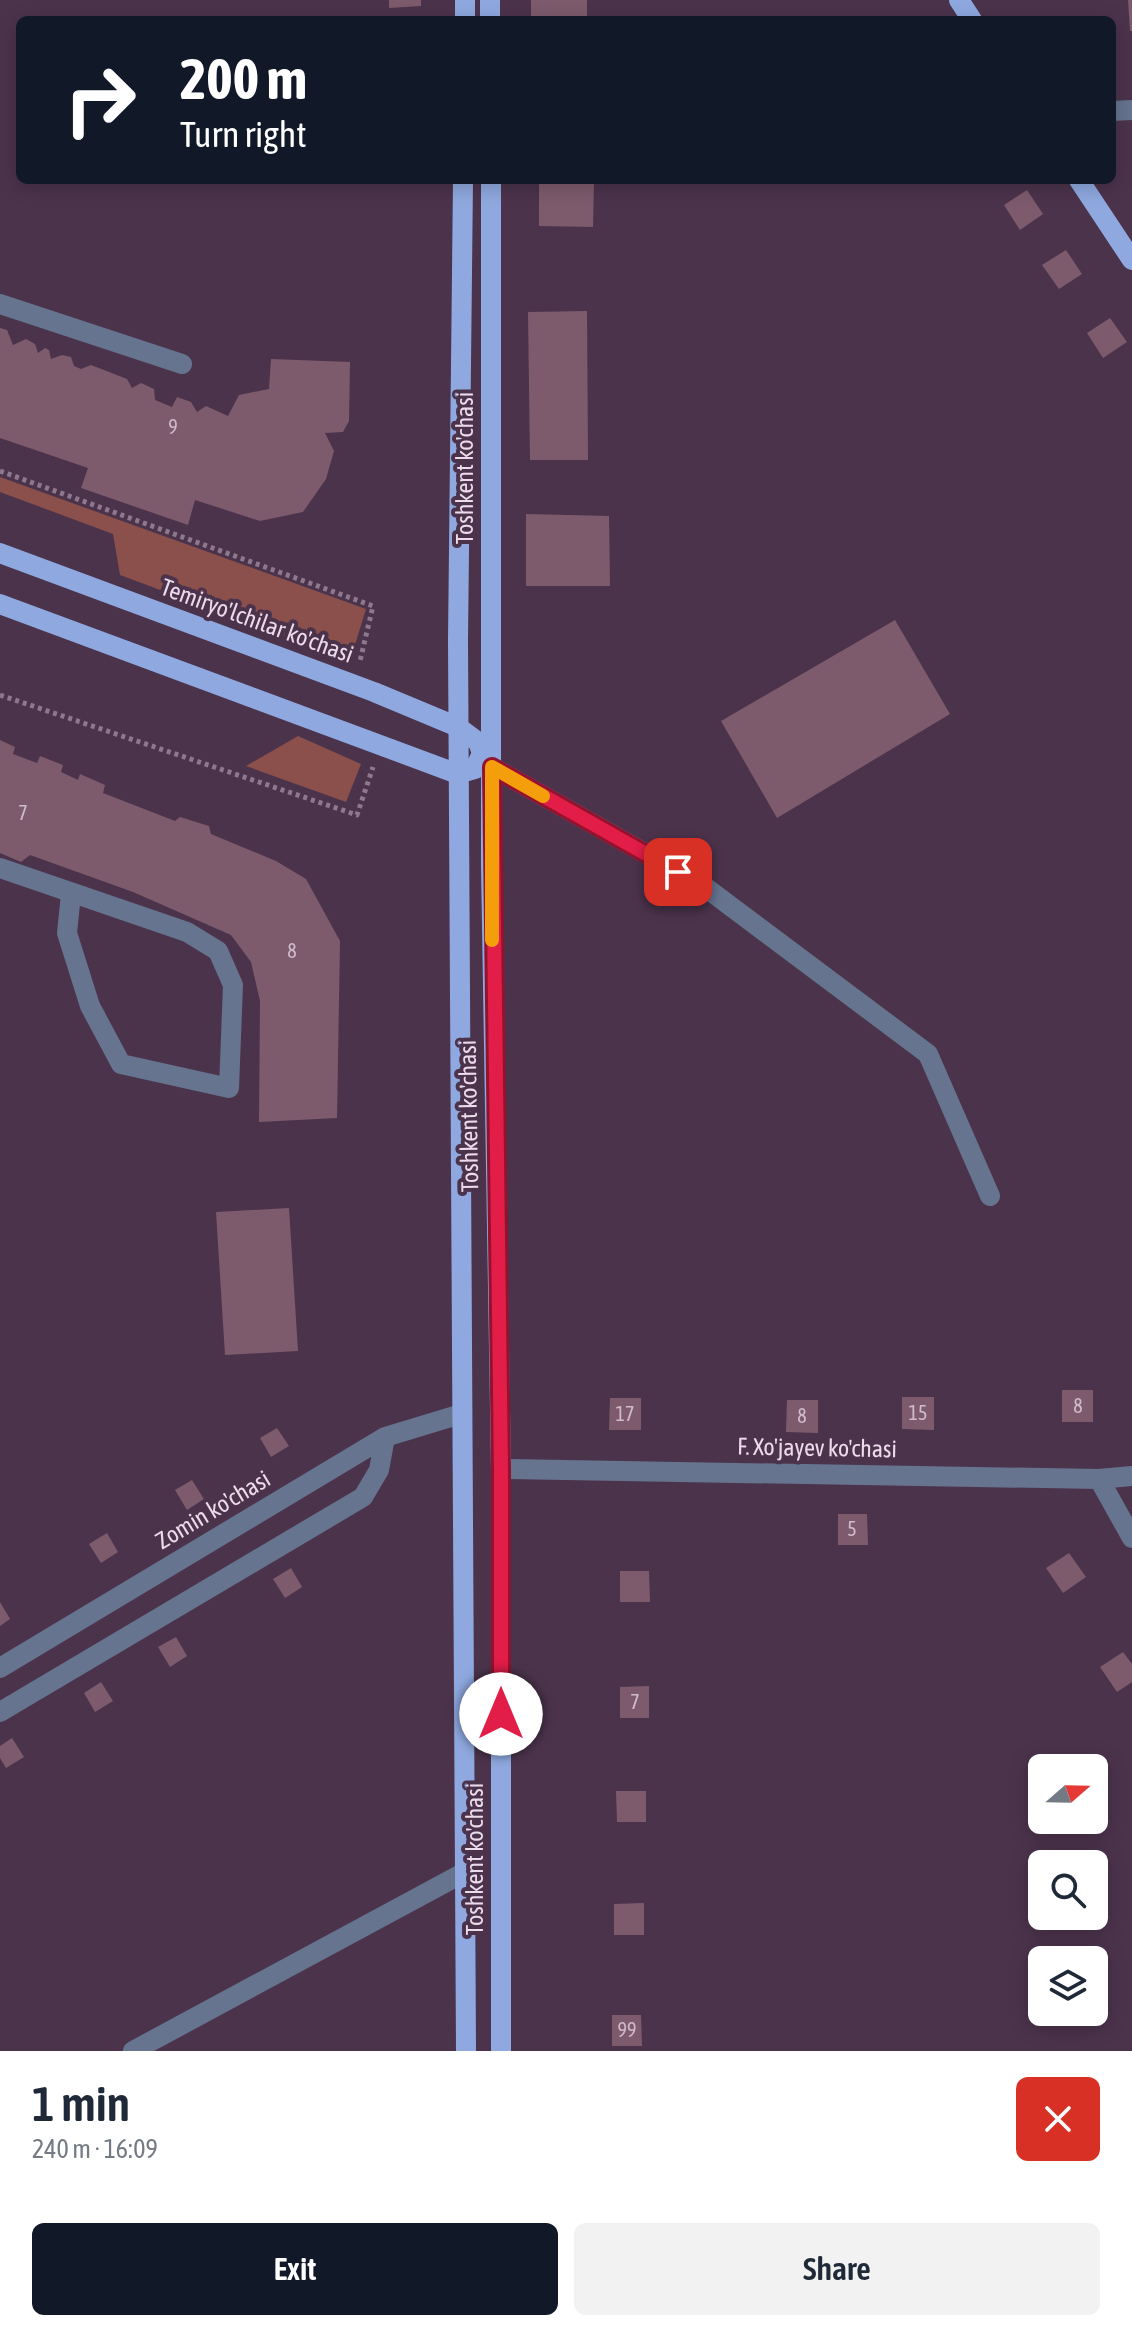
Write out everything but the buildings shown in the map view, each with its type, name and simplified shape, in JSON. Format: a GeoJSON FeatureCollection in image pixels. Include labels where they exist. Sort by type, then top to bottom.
{"type":"FeatureCollection","features":[{"type":"Feature","properties":{"kind":"main road","name":"Toshkent ko'chasi"},"geometry":{"type":"LineString","coordinates":[[463,184],[458,774],[466,2051]]}},
{"type":"Feature","properties":{"kind":"main road","name":"Toshkent ko'chasi"},"geometry":{"type":"LineString","coordinates":[[491,184],[492,711],[488,761],[492,804],[501,1469],[501,2051]]}},
{"type":"Feature","properties":{"kind":"main road"},"geometry":{"type":"LineString","coordinates":[[1082,184],[1132,260]]}},
{"type":"Feature","properties":{"kind":"main road","name":"Temiryo'lchilar ko'chasi"},"geometry":{"type":"LineString","coordinates":[[0,553],[374,692],[458,727],[478,742],[488,761]]}},
{"type":"Feature","properties":{"kind":"main road"},"geometry":{"type":"LineString","coordinates":[[0,604],[458,774],[488,761]]}},
{"type":"Feature","properties":{"kind":"street"},"geometry":{"type":"LineString","coordinates":[[0,304],[182,364]]}},
{"type":"Feature","properties":{"kind":"street"},"geometry":{"type":"LineString","coordinates":[[488,761],[705,887],[928,1054],[990,1196]]}},
{"type":"Feature","properties":{"kind":"street"},"geometry":{"type":"LineString","coordinates":[[0,868],[187,932],[218,951],[233,985],[229,1088],[121,1064],[90,1006],[67,933],[71,894]]}},
{"type":"Feature","properties":{"kind":"street","name":"Zomin ko'chasi"},"geometry":{"type":"LineString","coordinates":[[0,1668],[385,1437],[461,1414]]}},
{"type":"Feature","properties":{"kind":"street"},"geometry":{"type":"LineString","coordinates":[[0,1712],[363,1497],[379,1470],[385,1437]]}},
{"type":"Feature","properties":{"kind":"street","name":"F. Xo'jayev ko'chasi"},"geometry":{"type":"LineString","coordinates":[[501,1469],[1099,1479],[1132,1476]]}},
{"type":"Feature","properties":{"kind":"street"},"geometry":{"type":"LineString","coordinates":[[1099,1479],[1132,1538]]}},
{"type":"Feature","properties":{"kind":"street"},"geometry":{"type":"LineString","coordinates":[[133,2051],[465,1872]]}},
{"type":"Feature","properties":{"kind":"path"},"geometry":{"type":"LineString","coordinates":[[0,471],[373,606],[359,666]]}},
{"type":"Feature","properties":{"kind":"path"},"geometry":{"type":"LineString","coordinates":[[0,695],[357,815],[380,745]]}},
{"type":"Feature","properties":{"kind":"shaded area"},"geometry":{"type":"Polygon","coordinates":[[[0,477],[366,609],[350,661],[120,575],[113,534],[0,492],[0,477]]]}},
{"type":"Feature","properties":{"kind":"shaded area"},"geometry":{"type":"Polygon","coordinates":[[[298,736],[361,764],[346,802],[246,766],[298,736]]]}},
{"type":"Feature","properties":{"kind":"slow traffic"},"geometry":{"type":"LineString","coordinates":[[492,940],[492,767],[543,796]]}},
{"type":"Feature","properties":{"kind":"route"},"geometry":{"type":"LineString","coordinates":[[501,1714],[492,767],[678,872]]}}]}
